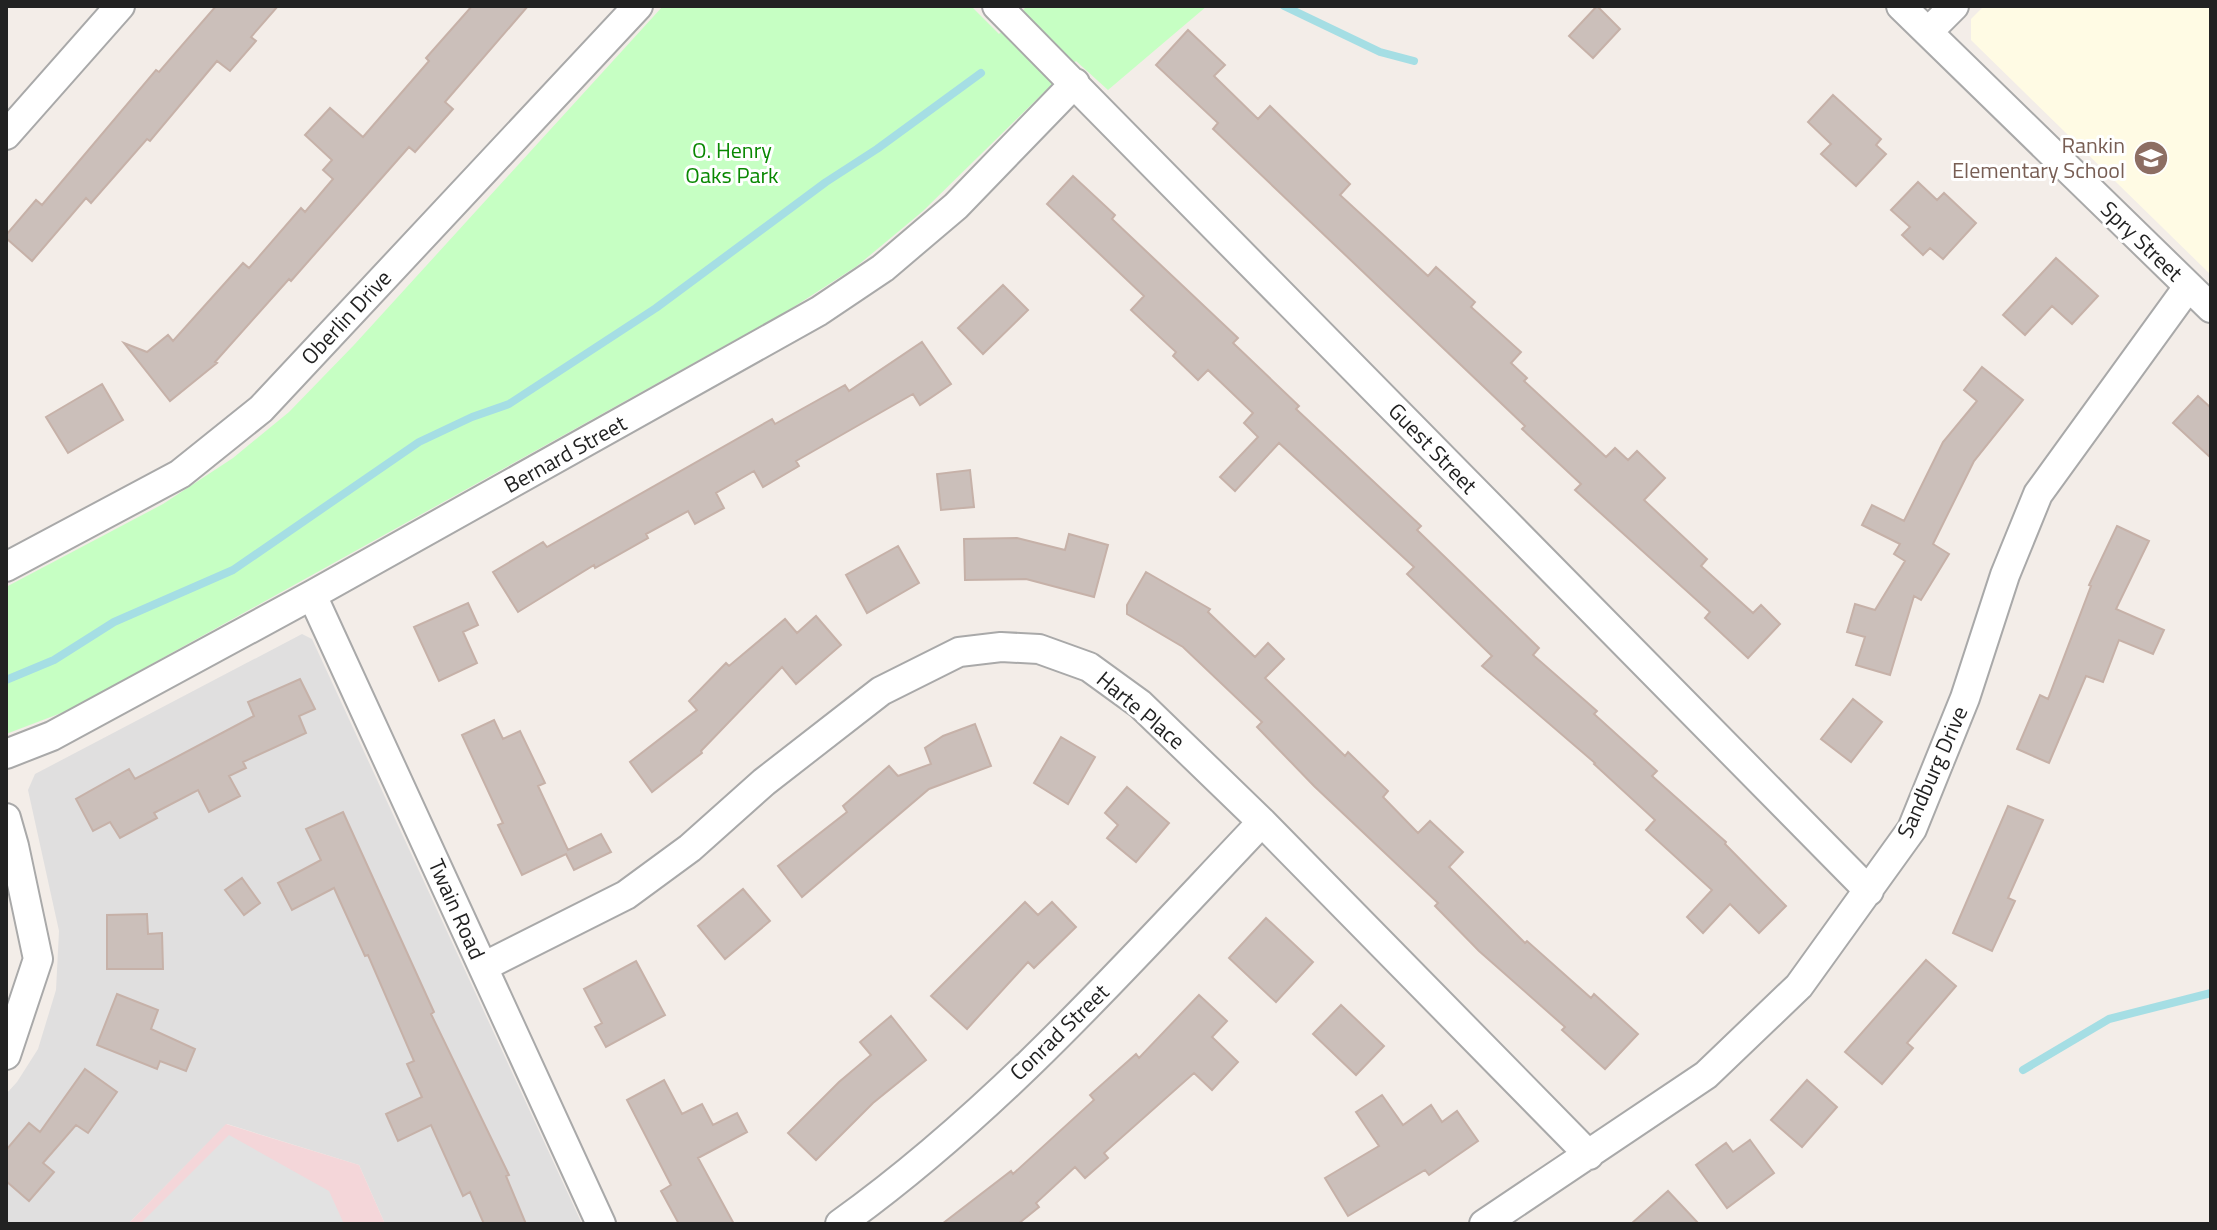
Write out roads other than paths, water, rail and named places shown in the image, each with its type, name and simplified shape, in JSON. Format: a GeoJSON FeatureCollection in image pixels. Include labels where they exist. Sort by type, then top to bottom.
{"type":"FeatureCollection","features":[{"type":"Feature","properties":{"kind":"street"},"geometry":{"type":"LineString","coordinates":[[6,135],[120,6]]}},
{"type":"Feature","properties":{"kind":"street","name":"Oberlin Drive"},"geometry":{"type":"LineString","coordinates":[[6,567],[180,474],[261,409],[638,6]]}},
{"type":"Feature","properties":{"kind":"street","name":"Guest Street"},"geometry":{"type":"LineString","coordinates":[[997,6],[1869,891]]}},
{"type":"Feature","properties":{"kind":"street","name":"Spry Street"},"geometry":{"type":"LineString","coordinates":[[1901,6],[2211,308]]}},
{"type":"Feature","properties":{"kind":"street"},"geometry":{"type":"LineString","coordinates":[[1928,32],[1954,6]]}},
{"type":"Feature","properties":{"kind":"street","name":"Bernard Street"},"geometry":{"type":"LineString","coordinates":[[6,754],[52,736],[312,595],[819,311],[883,268],[956,206],[1075,83]]}},
{"type":"Feature","properties":{"kind":"street","name":"Sandburg Drive"},"geometry":{"type":"LineString","coordinates":[[1484,1224],[1706,1075],[1799,986],[1912,829],[1965,698],[2005,575],[2038,494],[2188,287]]}},
{"type":"Feature","properties":{"kind":"street","name":"Twain Road"},"geometry":{"type":"LineString","coordinates":[[312,595],[601,1224]]}},
{"type":"Feature","properties":{"kind":"street","name":"Harte Place"},"geometry":{"type":"LineString","coordinates":[[483,967],[626,895],[690,848],[764,782],[881,691],[959,652],[1001,647],[1039,649],[1089,667],[1140,704],[1262,822],[1589,1155]]}},
{"type":"Feature","properties":{"kind":"street"},"geometry":{"type":"LineString","coordinates":[[6,818],[38,959],[6,1055]]}},
{"type":"Feature","properties":{"kind":"street","name":"Conrad Street"},"geometry":{"type":"LineString","coordinates":[[840,1224],[952,1135],[1078,1016],[1262,822]]}},
{"type":"Feature","properties":{"kind":"waterway"},"geometry":{"type":"LineString","coordinates":[[1284,6],[1380,52],[1414,61]]}},
{"type":"Feature","properties":{"kind":"waterway"},"geometry":{"type":"LineString","coordinates":[[6,680],[54,660],[114,622],[233,570],[419,442],[472,417],[509,404],[656,308],[826,182],[981,73]]}},
{"type":"Feature","properties":{"kind":"waterway"},"geometry":{"type":"LineString","coordinates":[[2023,1070],[2109,1019],[2211,993]]}},
{"type":"Feature","properties":{"kind":"place","name":"Rankin Elementary School"},"geometry":{"type":"Point","coordinates":[2151,158]}},
{"type":"Feature","properties":{"kind":"park label","name":"O. Henry Oaks Park"},"geometry":{"type":"Point","coordinates":[732,162]}}]}
